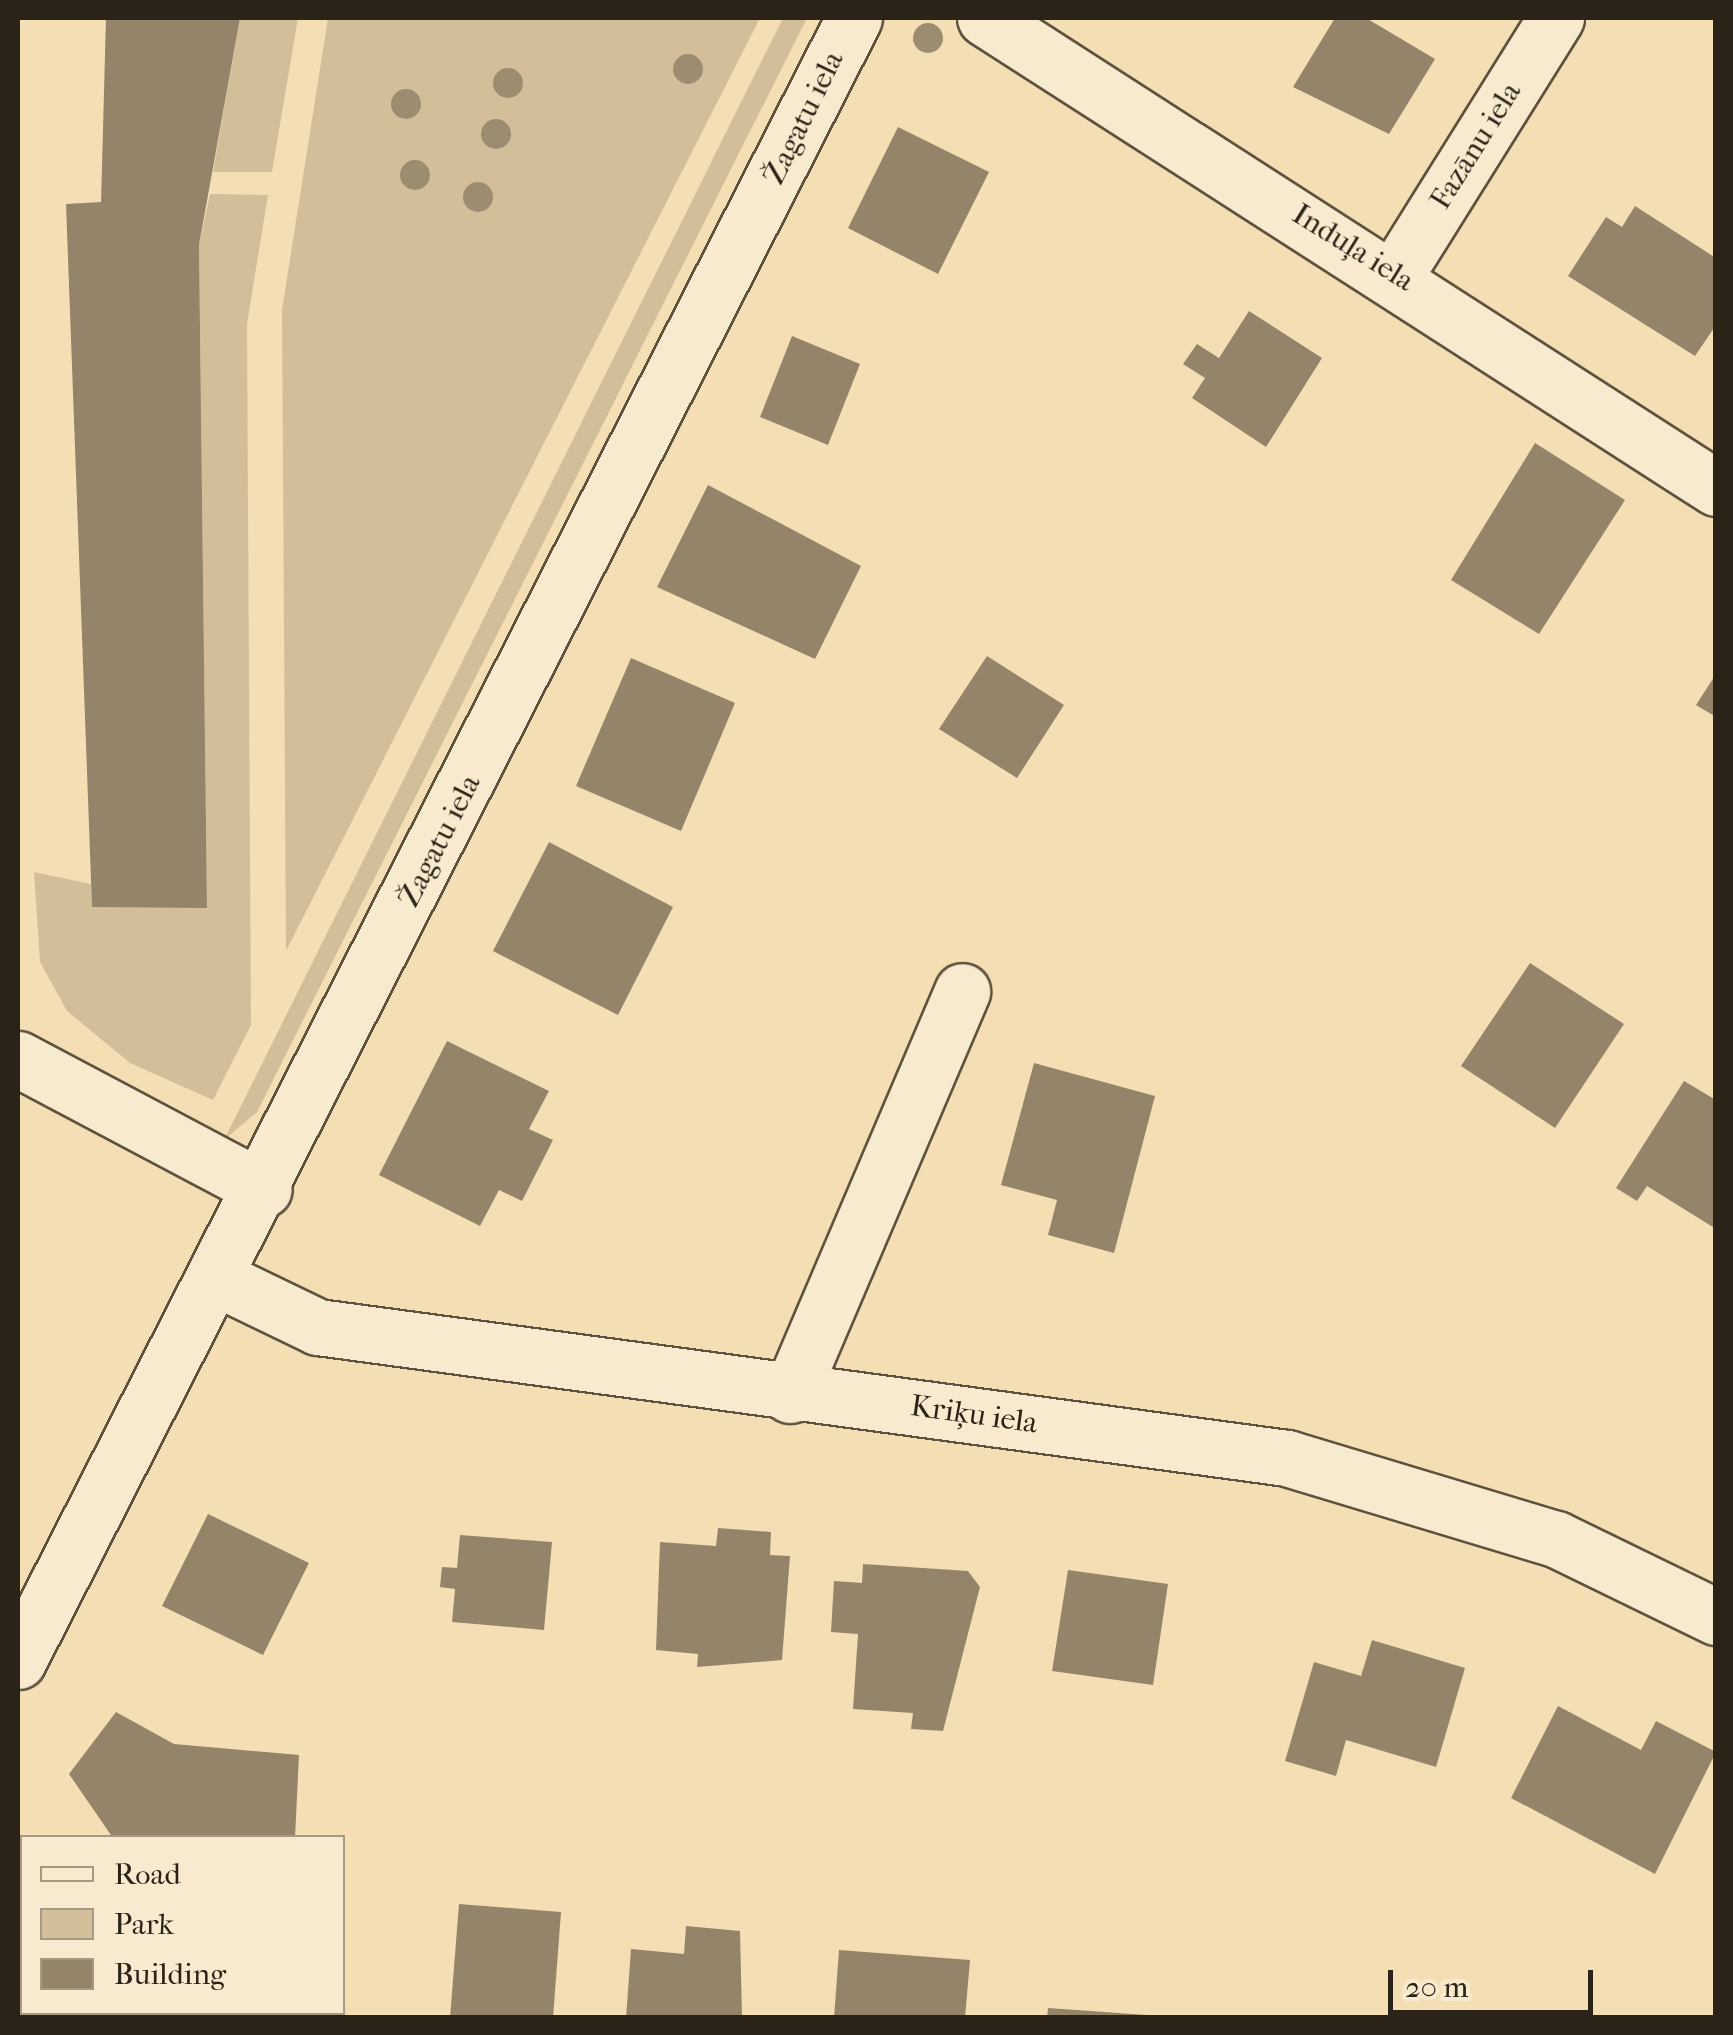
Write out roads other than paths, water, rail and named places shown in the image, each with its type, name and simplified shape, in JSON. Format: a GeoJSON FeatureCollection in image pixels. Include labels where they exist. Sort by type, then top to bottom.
{"type":"FeatureCollection","features":[{"type":"Feature","properties":{"kind":"street","name":"Žagatu iela"},"geometry":{"type":"LineString","coordinates":[[18,1660],[264,1189],[854,18]]}},
{"type":"Feature","properties":{"kind":"street","name":"Induļa iela"},"geometry":{"type":"LineString","coordinates":[[985,18],[1396,274],[1716,488]]}},
{"type":"Feature","properties":{"kind":"street","name":"Fazānu iela"},"geometry":{"type":"LineString","coordinates":[[1396,274],[1556,18]]}},
{"type":"Feature","properties":{"kind":"street"},"geometry":{"type":"LineString","coordinates":[[790,1395],[962,991]]}},
{"type":"Feature","properties":{"kind":"street"},"geometry":{"type":"LineString","coordinates":[[18,1060],[264,1189]]}},
{"type":"Feature","properties":{"kind":"street","name":"Kriķu iela"},"geometry":{"type":"LineString","coordinates":[[216,1278],[318,1327],[790,1395],[1287,1458],[1556,1539],[1716,1617]]}}]}
